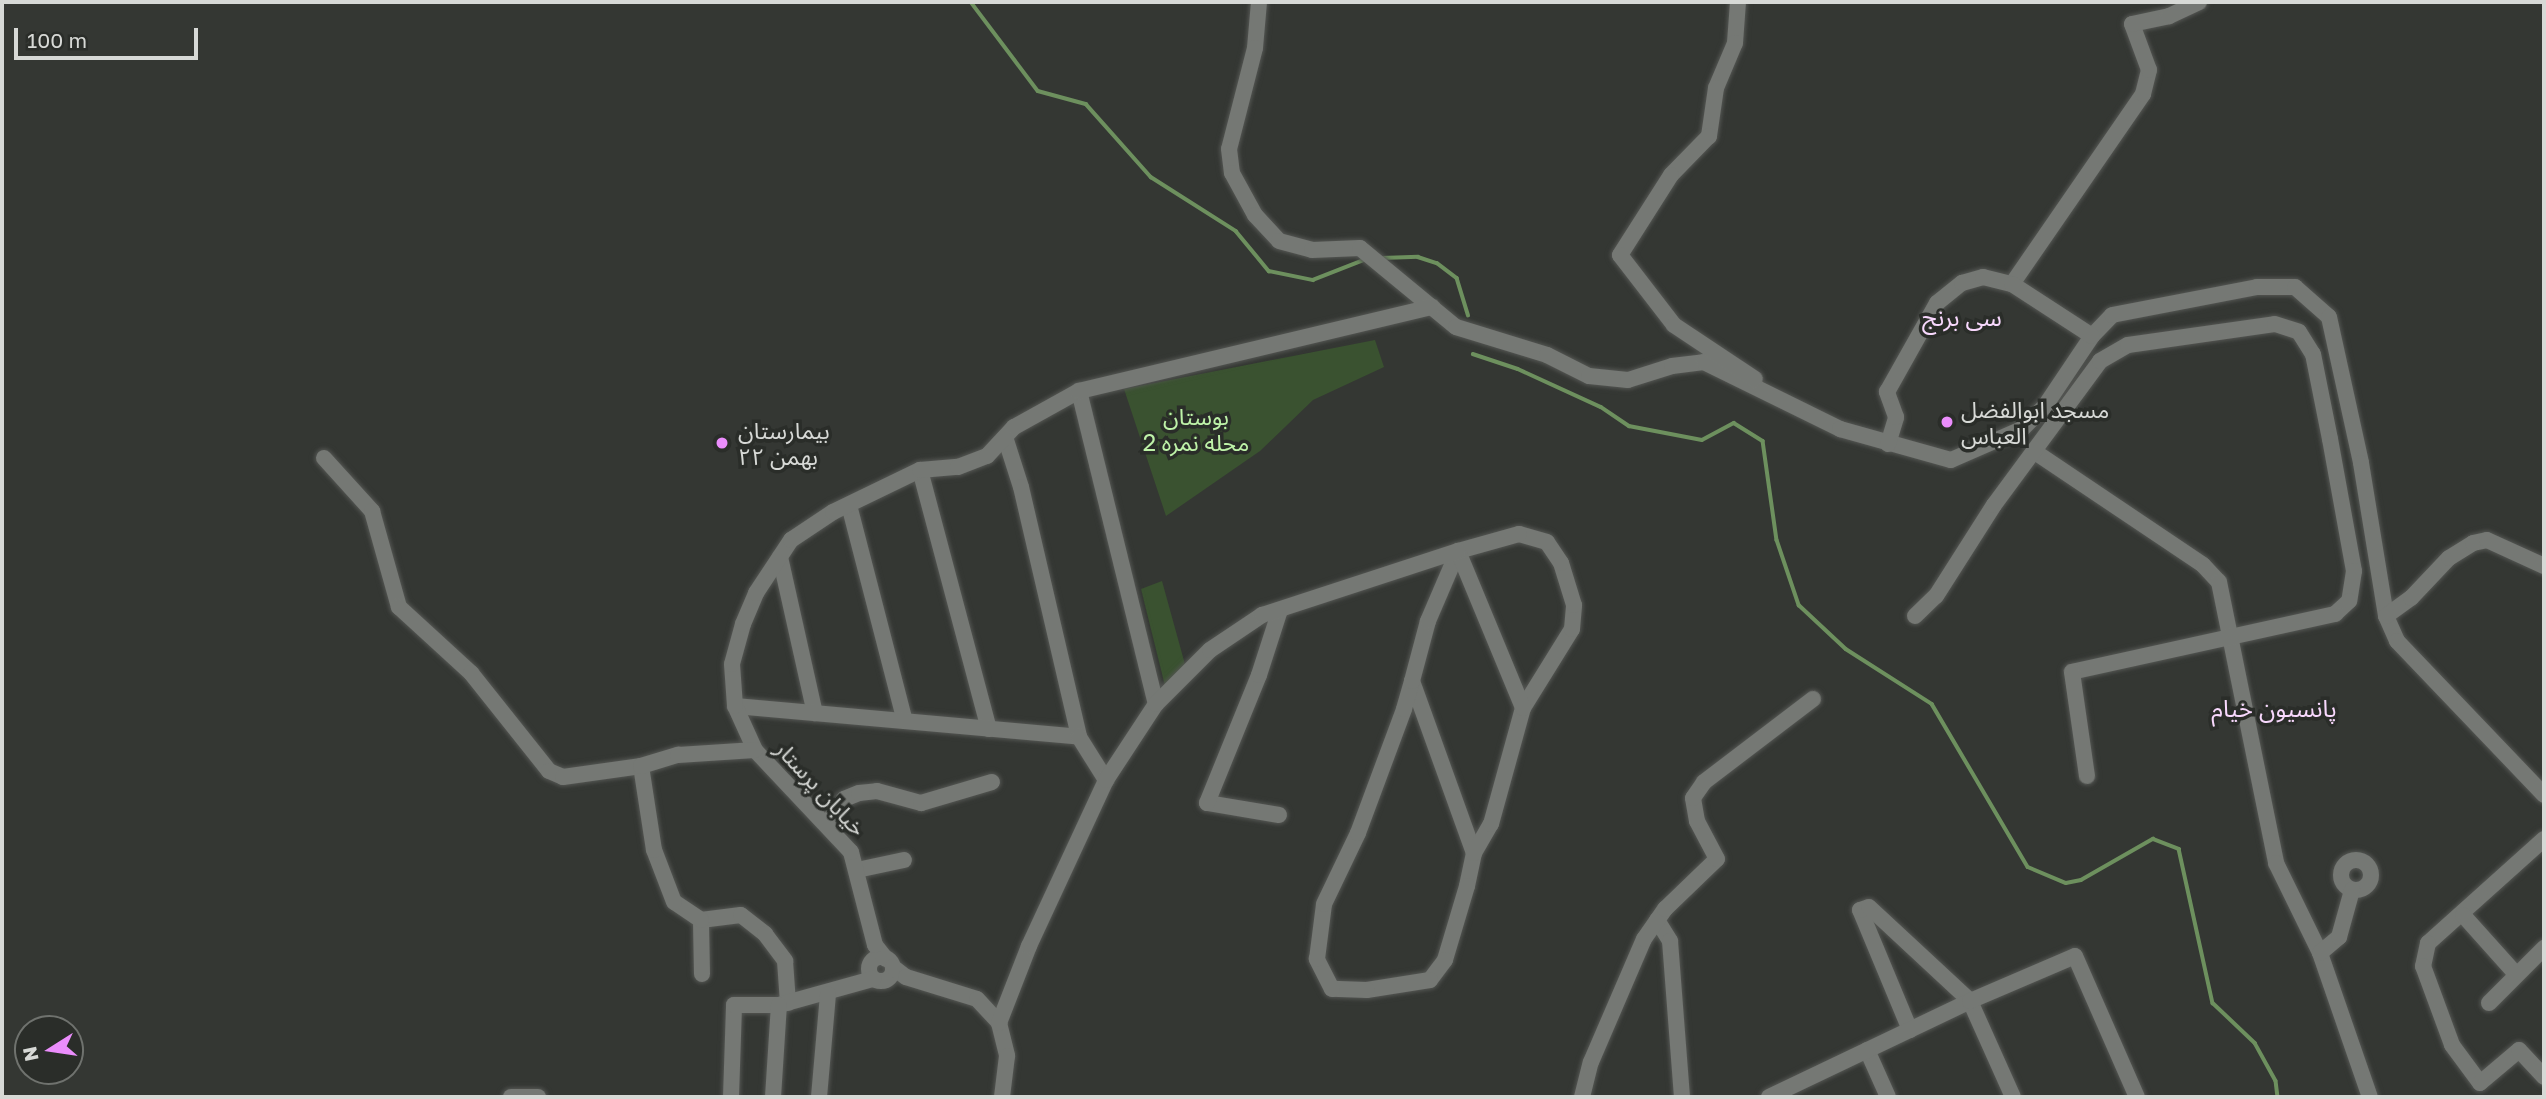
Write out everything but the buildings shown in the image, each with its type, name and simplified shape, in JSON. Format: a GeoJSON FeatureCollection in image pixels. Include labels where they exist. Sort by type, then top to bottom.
{"type":"FeatureCollection","features":[{"type":"Feature","properties":{"kind":"street"},"geometry":{"type":"LineString","coordinates":[[1259,2],[1255,48],[1229,149],[1232,173],[1255,215],[1279,241],[1312,250],[1360,248],[1456,327],[1546,355],[1589,376],[1628,380],[1672,366],[1704,362],[1840,429],[1951,460],[2022,429],[2045,406],[2092,336],[2112,315],[2257,287],[2295,287],[2315,301],[2329,317],[2361,463],[2386,616],[2397,640],[2544,795]]}},
{"type":"Feature","properties":{"kind":"street"},"geometry":{"type":"LineString","coordinates":[[1738,2],[1735,43],[1716,88],[1709,136],[1671,175],[1620,256],[1674,325],[1751,373],[1762,390]]}},
{"type":"Feature","properties":{"kind":"street"},"geometry":{"type":"LineString","coordinates":[[2012,284],[2143,94],[2148,70],[2132,24],[2169,16],[2199,2]]}},
{"type":"Feature","properties":{"kind":"street"},"geometry":{"type":"LineString","coordinates":[[1888,444],[1896,417],[1887,392],[1937,303],[1962,283],[1983,277],[2012,284],[2092,336]]}},
{"type":"Feature","properties":{"kind":"street"},"geometry":{"type":"LineString","coordinates":[[815,713],[780,557],[792,540],[849,505],[920,470],[958,467],[987,456],[1005,437],[1047,404],[1079,391],[1432,307]]}},
{"type":"Feature","properties":{"kind":"street"},"geometry":{"type":"LineString","coordinates":[[1915,616],[1936,596],[1994,505],[2100,361],[2128,345],[2275,324],[2299,332],[2313,354],[2333,453],[2354,571],[2349,601],[2335,614],[2072,672],[2087,776]]}},
{"type":"Feature","properties":{"kind":"street"},"geometry":{"type":"LineString","coordinates":[[1079,391],[1156,704]]}},
{"type":"Feature","properties":{"kind":"street"},"geometry":{"type":"LineString","coordinates":[[1005,437],[1021,486],[1079,737],[1106,779]]}},
{"type":"Feature","properties":{"kind":"street"},"geometry":{"type":"LineString","coordinates":[[2035,452],[2203,565],[2219,582],[2233,638],[2276,863],[2319,954],[2370,1097]]}},
{"type":"Feature","properties":{"kind":"street"},"geometry":{"type":"LineString","coordinates":[[324,457],[372,511],[399,607],[471,673],[550,771],[563,777],[641,766],[678,755],[755,750]]}},
{"type":"Feature","properties":{"kind":"street"},"geometry":{"type":"LineString","coordinates":[[920,470],[989,729]]}},
{"type":"Feature","properties":{"kind":"street"},"geometry":{"type":"LineString","coordinates":[[849,505],[905,721]]}},
{"type":"Feature","properties":{"kind":"street"},"geometry":{"type":"LineString","coordinates":[[999,1024],[1029,946],[1106,779],[1156,704],[1210,650],[1262,615],[1458,551],[1519,534],[1547,542],[1561,563],[1574,605],[1572,629],[1523,708],[1491,824],[1474,853],[1445,960],[1430,980],[1367,990],[1332,989],[1317,959],[1324,905],[1359,833],[1412,681],[1428,621],[1458,551]]}},
{"type":"Feature","properties":{"kind":"street"},"geometry":{"type":"LineString","coordinates":[[2386,616],[2411,598],[2449,558],[2473,543],[2487,540],[2544,565]]}},
{"type":"Feature","properties":{"kind":"street"},"geometry":{"type":"LineString","coordinates":[[1458,551],[1523,708]]}},
{"type":"Feature","properties":{"kind":"street","name":"خیابان پرستار"},"geometry":{"type":"LineString","coordinates":[[780,557],[756,593],[732,664],[735,706],[755,750],[790,792],[827,824],[851,852],[882,973]]}},
{"type":"Feature","properties":{"kind":"street"},"geometry":{"type":"LineString","coordinates":[[1279,815],[1207,803],[1259,675],[1280,610]]}},
{"type":"Feature","properties":{"kind":"street"},"geometry":{"type":"LineString","coordinates":[[1412,681],[1474,853]]}},
{"type":"Feature","properties":{"kind":"street"},"geometry":{"type":"LineString","coordinates":[[1582,1097],[1591,1062],[1644,939],[1657,920],[1717,859],[1697,821],[1693,798],[1704,782],[1813,699]]}},
{"type":"Feature","properties":{"kind":"street"},"geometry":{"type":"LineString","coordinates":[[735,706],[1079,737]]}},
{"type":"Feature","properties":{"kind":"street"},"geometry":{"type":"LineString","coordinates":[[641,766],[654,850],[674,902],[701,920],[741,915],[765,934],[785,961],[773,1097]]}},
{"type":"Feature","properties":{"kind":"street"},"geometry":{"type":"LineString","coordinates":[[827,824],[844,799],[859,793],[887,793],[921,803],[992,782]]}},
{"type":"Feature","properties":{"kind":"street"},"geometry":{"type":"LineString","coordinates":[[2544,839],[2423,953],[2432,997],[2452,1045],[2480,1083],[2519,1050],[2544,1077]]}},
{"type":"Feature","properties":{"kind":"street"},"geometry":{"type":"LineString","coordinates":[[857,870],[904,860]]}},
{"type":"Feature","properties":{"kind":"street"},"geometry":{"type":"LineString","coordinates":[[2319,954],[2339,937],[2352,890]]}},
{"type":"Feature","properties":{"kind":"street"},"geometry":{"type":"LineString","coordinates":[[1910,1030],[1860,910],[1869,907],[1970,1001],[2013,1097]]}},
{"type":"Feature","properties":{"kind":"street"},"geometry":{"type":"LineString","coordinates":[[2463,915],[2516,974]]}},
{"type":"Feature","properties":{"kind":"street"},"geometry":{"type":"LineString","coordinates":[[701,920],[702,974]]}},
{"type":"Feature","properties":{"kind":"street"},"geometry":{"type":"LineString","coordinates":[[1657,920],[1670,942],[1682,1097]]}},
{"type":"Feature","properties":{"kind":"street"},"geometry":{"type":"LineString","coordinates":[[2489,1003],[2544,948]]}},
{"type":"Feature","properties":{"kind":"street"},"geometry":{"type":"LineString","coordinates":[[1769,1097],[1970,1001],[2075,956],[2137,1097]]}},
{"type":"Feature","properties":{"kind":"street"},"geometry":{"type":"LineString","coordinates":[[731,1097],[734,1005],[783,1004],[828,994],[882,973],[977,999],[999,1024],[1007,1056],[1002,1097]]}},
{"type":"Feature","properties":{"kind":"street"},"geometry":{"type":"LineString","coordinates":[[819,1097],[828,994]]}},
{"type":"Feature","properties":{"kind":"street"},"geometry":{"type":"LineString","coordinates":[[1867,1050],[1888,1097]]}},
{"type":"Feature","properties":{"kind":"street"},"geometry":{"type":"LineString","coordinates":[[511,1097],[538,1097]]}},
{"type":"Feature","properties":{"kind":"green space","name":"بوستان محله نمره 2"},"geometry":{"type":"Polygon","coordinates":[[[1375,340],[1384,367],[1313,400],[1260,451],[1166,516],[1124,389],[1375,340]]]}},
{"type":"Feature","properties":{"kind":"green space"},"geometry":{"type":"Polygon","coordinates":[[[1162,581],[1186,668],[1165,686],[1141,589],[1162,581]]]}},
{"type":"Feature","properties":{"kind":"waterway"},"geometry":{"type":"LineString","coordinates":[[971,2],[1038,91],[1086,104],[1151,177],[1236,231],[1269,271],[1313,280],[1364,260]]}},
{"type":"Feature","properties":{"kind":"waterway"},"geometry":{"type":"LineString","coordinates":[[1382,258],[1418,257],[1437,263],[1457,278],[1468,315]]}},
{"type":"Feature","properties":{"kind":"waterway"},"geometry":{"type":"LineString","coordinates":[[1473,354],[1518,369],[1601,407],[1629,426],[1702,440],[1734,423],[1763,441],[1777,540],[1799,605],[1846,649],[1932,704],[2028,867],[2066,883],[2081,880],[2153,839],[2179,849],[2213,1003],[2255,1043],[2276,1081],[2278,1097]]}},
{"type":"Feature","properties":{"kind":"place","name":"مسجد ابوالفضل العباس"},"geometry":{"type":"Point","coordinates":[1947,422]}},
{"type":"Feature","properties":{"kind":"place","name":"بیمارستان ۲۲ بهمن"},"geometry":{"type":"Point","coordinates":[722,443]}},
{"type":"Feature","properties":{"kind":"district","name":"سی برنج"},"geometry":{"type":"Point","coordinates":[1962,317]}},
{"type":"Feature","properties":{"kind":"district","name":"پانسیون خیام"},"geometry":{"type":"Point","coordinates":[2274,708]}}]}
